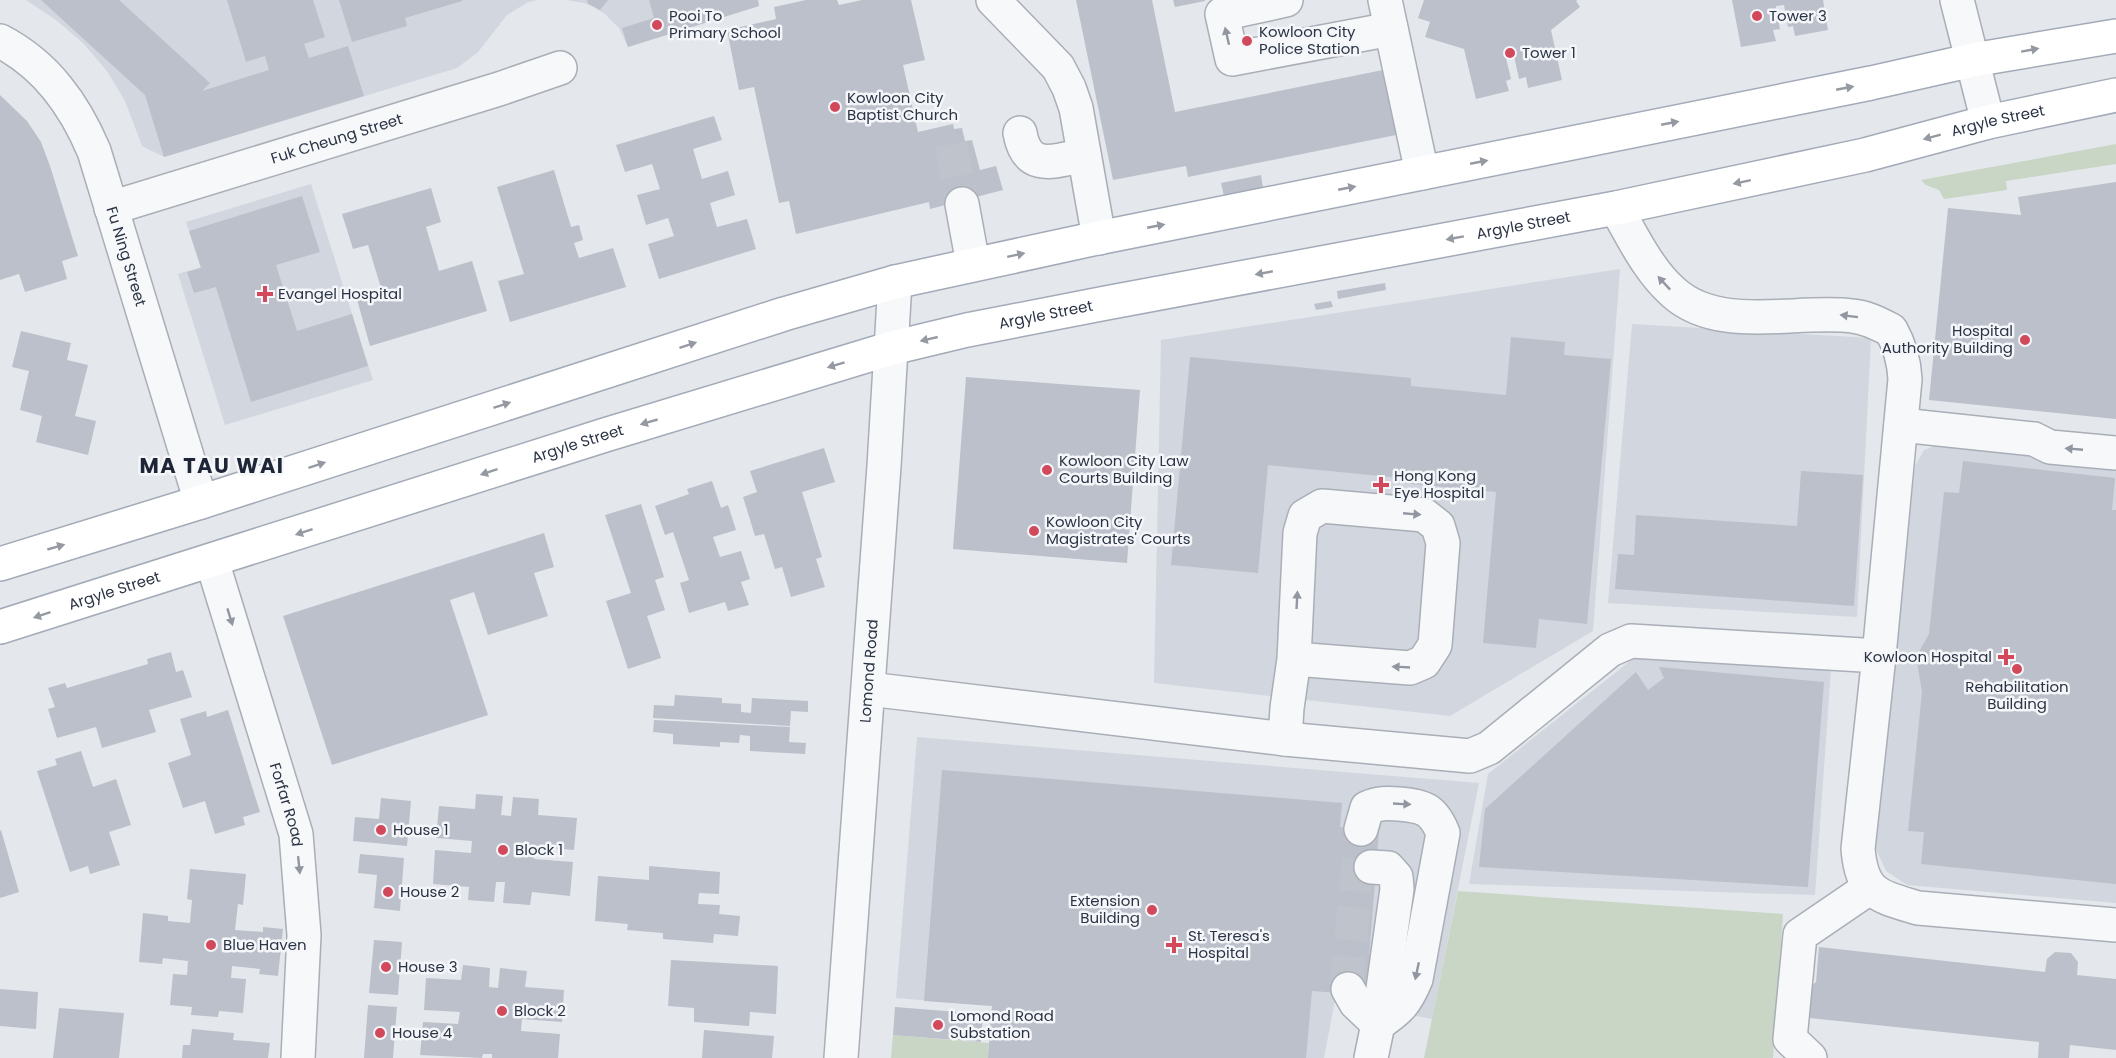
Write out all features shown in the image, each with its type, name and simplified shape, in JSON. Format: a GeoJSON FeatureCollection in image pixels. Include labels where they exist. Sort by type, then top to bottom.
{"type":"FeatureCollection","features":[{"type":"Feature","properties":{"kind":"main road"},"geometry":{"type":"LineString","coordinates":[[0,564],[201,502],[784,314],[895,282],[1099,238],[1871,83],[1973,60],[2116,36]]}},
{"type":"Feature","properties":{"kind":"main road","name":"Argyle Street"},"geometry":{"type":"LineString","coordinates":[[0,627],[605,435],[892,348],[967,330],[1616,208],[1865,156],[1988,122],[2116,95]]}},
{"type":"Feature","properties":{"kind":"street"},"geometry":{"type":"LineString","coordinates":[[993,0],[1058,67],[1069,88],[1076,108],[1099,238]]}},
{"type":"Feature","properties":{"kind":"street"},"geometry":{"type":"LineString","coordinates":[[1286,0],[1222,14],[1232,59],[1388,14],[1422,173]]}},
{"type":"Feature","properties":{"kind":"street"},"geometry":{"type":"LineString","coordinates":[[1957,0],[1988,122]]}},
{"type":"Feature","properties":{"kind":"street","name":"Fu Ning Street"},"geometry":{"type":"LineString","coordinates":[[0,41],[40,69],[63,93],[81,122],[93,151],[201,502]]}},
{"type":"Feature","properties":{"kind":"street","name":"Fuk Cheung Street"},"geometry":{"type":"LineString","coordinates":[[111,208],[499,89],[560,68]]}},
{"type":"Feature","properties":{"kind":"street"},"geometry":{"type":"LineString","coordinates":[[1020,133],[1027,154],[1037,160],[1048,162],[1084,155]]}},
{"type":"Feature","properties":{"kind":"street"},"geometry":{"type":"LineString","coordinates":[[962,204],[974,264]]}},
{"type":"Feature","properties":{"kind":"street"},"geometry":{"type":"LineString","coordinates":[[1616,208],[1655,274],[1686,303],[1705,310],[1748,317],[1826,314],[1855,316],[1891,330],[1900,346],[1905,379],[1880,656],[1858,849],[1860,869],[1869,888],[1892,900],[1918,908],[2116,925]]}},
{"type":"Feature","properties":{"kind":"street","name":"Lomond Road"},"geometry":{"type":"LineString","coordinates":[[842,1058],[895,282]]}},
{"type":"Feature","properties":{"kind":"street"},"geometry":{"type":"LineString","coordinates":[[1901,424],[2034,439],[2050,447],[2116,453]]}},
{"type":"Feature","properties":{"kind":"street"},"geometry":{"type":"LineString","coordinates":[[1285,739],[1294,659],[1300,533],[1305,516],[1322,506],[1424,515],[1438,526],[1443,543],[1435,645],[1424,662],[1410,668],[1294,659]]}},
{"type":"Feature","properties":{"kind":"street","name":"Forfar Road"},"geometry":{"type":"LineString","coordinates":[[212,561],[296,834],[304,934],[298,1058]]}},
{"type":"Feature","properties":{"kind":"street"},"geometry":{"type":"LineString","coordinates":[[868,689],[1285,739],[1470,756],[1490,748],[1610,650],[1631,641],[1880,656]]}},
{"type":"Feature","properties":{"kind":"street"},"geometry":{"type":"LineString","coordinates":[[1361,829],[1367,808],[1379,803],[1420,805],[1436,818],[1443,833],[1416,979],[1408,998],[1397,1010],[1378,1024]]}},
{"type":"Feature","properties":{"kind":"street"},"geometry":{"type":"LineString","coordinates":[[1371,867],[1388,868],[1396,877],[1397,890],[1371,1058]]}},
{"type":"Feature","properties":{"kind":"street"},"geometry":{"type":"LineString","coordinates":[[1810,1058],[1790,1039],[1800,935],[1869,888]]}},
{"type":"Feature","properties":{"kind":"street"},"geometry":{"type":"LineString","coordinates":[[1348,989],[1356,1003],[1378,1024]]}},
{"type":"Feature","properties":{"kind":"shaded area"},"geometry":{"type":"Polygon","coordinates":[[[26,0],[538,0],[528,2],[507,15],[478,52],[457,68],[164,157],[142,146],[125,101],[107,71],[83,43],[56,20],[26,0]]]}},
{"type":"Feature","properties":{"kind":"shaded area","name":"Pooi To Primary School"},"geometry":{"type":"Polygon","coordinates":[[[567,0],[758,0],[759,6],[628,47],[619,28],[605,14],[589,4],[567,0]]]}},
{"type":"Feature","properties":{"kind":"shaded area","name":"Evangel Hospital"},"geometry":{"type":"Polygon","coordinates":[[[311,184],[373,380],[225,425],[178,274],[201,267],[186,222],[311,184]]]}},
{"type":"Feature","properties":{"kind":"shaded area","name":"Hong Kong Eye Hospital"},"geometry":{"type":"Polygon","coordinates":[[[1620,269],[1593,631],[1450,716],[1154,683],[1161,340],[1620,269]]]}},
{"type":"Feature","properties":{"kind":"shaded area"},"geometry":{"type":"Polygon","coordinates":[[[1632,324],[1871,338],[1857,617],[1608,603],[1632,324]]]}},
{"type":"Feature","properties":{"kind":"shaded area","name":"Kowloon Hospital"},"geometry":{"type":"Polygon","coordinates":[[[1935,446],[2116,464],[2116,903],[1907,885],[1886,871],[1876,849],[1915,466],[1924,450],[1935,446]]]}},
{"type":"Feature","properties":{"kind":"shaded area"},"geometry":{"type":"Polygon","coordinates":[[[1635,657],[1831,669],[1815,895],[1469,884],[1488,774],[1635,657]]]}},
{"type":"Feature","properties":{"kind":"shaded area","name":"St. Teresa's Hospital"},"geometry":{"type":"Polygon","coordinates":[[[917,737],[1479,783],[1432,1019],[1335,1000],[1324,1058],[988,1058],[992,1006],[896,998],[917,737]]]}},
{"type":"Feature","properties":{"kind":"green space"},"geometry":{"type":"Polygon","coordinates":[[[2116,144],[2116,164],[2006,181],[2007,190],[1944,199],[1939,190],[1926,185],[1921,180],[2116,144]]]}},
{"type":"Feature","properties":{"kind":"green space"},"geometry":{"type":"Polygon","coordinates":[[[1458,891],[1783,914],[1773,1058],[1424,1058],[1458,891]]]}},
{"type":"Feature","properties":{"kind":"green space"},"geometry":{"type":"Polygon","coordinates":[[[893,1035],[989,1043],[988,1058],[891,1058],[893,1035]]]}},
{"type":"Feature","properties":{"kind":"building"},"geometry":{"type":"Polygon","coordinates":[[[41,0],[119,0],[210,83],[202,91],[269,70],[265,56],[246,62],[227,0],[313,0],[325,37],[304,44],[309,58],[348,46],[364,96],[164,157],[145,95],[41,0]]]}},
{"type":"Feature","properties":{"kind":"building"},"geometry":{"type":"Polygon","coordinates":[[[339,0],[462,1],[405,18],[407,26],[352,42],[339,0]]]}},
{"type":"Feature","properties":{"kind":"building"},"geometry":{"type":"Polygon","coordinates":[[[587,0],[608,0],[600,10],[588,4],[587,0]]]}},
{"type":"Feature","properties":{"kind":"building","name":"Pooi To Primary School"},"geometry":{"type":"Polygon","coordinates":[[[649,0],[758,0],[759,6],[628,47],[622,28],[654,18],[649,0]]]}},
{"type":"Feature","properties":{"kind":"building","name":"Kowloon City Baptist Church"},"geometry":{"type":"Polygon","coordinates":[[[806,0],[837,0],[839,5],[862,0],[911,0],[925,60],[903,65],[918,132],[953,124],[954,129],[962,128],[965,141],[972,140],[980,170],[996,166],[1003,190],[930,209],[929,202],[796,234],[789,201],[779,203],[754,87],[739,90],[727,30],[776,19],[774,7],[806,0]]]}},
{"type":"Feature","properties":{"kind":"building"},"geometry":{"type":"Polygon","coordinates":[[[1076,0],[1152,0],[1175,112],[1388,69],[1401,134],[1188,177],[1186,166],[1113,180],[1076,0]]]}},
{"type":"Feature","properties":{"kind":"building"},"geometry":{"type":"Polygon","coordinates":[[[1173,0],[1205,0],[1205,1],[1175,7],[1173,0]]]}},
{"type":"Feature","properties":{"kind":"building","name":"Tower 1"},"geometry":{"type":"Polygon","coordinates":[[[1424,0],[1578,0],[1576,1],[1580,7],[1551,30],[1562,80],[1528,88],[1526,77],[1519,79],[1514,56],[1506,58],[1511,79],[1506,81],[1509,91],[1476,99],[1464,49],[1425,37],[1430,22],[1418,18],[1424,0]]]}},
{"type":"Feature","properties":{"kind":"building","name":"Tower 3"},"geometry":{"type":"Polygon","coordinates":[[[1732,0],[1823,0],[1828,30],[1795,36],[1793,26],[1788,27],[1784,5],[1776,6],[1780,29],[1773,30],[1776,41],[1741,47],[1732,0]]]}},
{"type":"Feature","properties":{"kind":"building"},"geometry":{"type":"Polygon","coordinates":[[[0,95],[27,121],[41,142],[78,256],[62,261],[67,279],[25,292],[19,274],[0,280],[0,95]]]}},
{"type":"Feature","properties":{"kind":"building"},"geometry":{"type":"Polygon","coordinates":[[[714,116],[722,140],[693,149],[702,179],[728,171],[735,195],[710,203],[717,227],[747,219],[756,249],[659,279],[648,244],[674,236],[668,218],[646,225],[637,195],[660,189],[652,164],[625,172],[616,145],[714,116]]]}},
{"type":"Feature","properties":{"kind":"building"},"geometry":{"type":"Polygon","coordinates":[[[554,170],[571,227],[579,225],[583,240],[574,243],[579,258],[613,248],[626,287],[510,322],[498,281],[524,274],[497,187],[554,170]]]}},
{"type":"Feature","properties":{"kind":"building"},"geometry":{"type":"Polygon","coordinates":[[[1261,175],[1263,188],[1224,196],[1221,183],[1261,175]]]}},
{"type":"Feature","properties":{"kind":"building","name":"Hospital Authority Building"},"geometry":{"type":"Polygon","coordinates":[[[2116,182],[2116,419],[1929,400],[1948,208],[2021,215],[2018,197],[2116,182]]]}},
{"type":"Feature","properties":{"kind":"building"},"geometry":{"type":"Polygon","coordinates":[[[431,188],[441,222],[426,227],[439,271],[472,261],[487,311],[370,346],[356,296],[381,288],[368,245],[353,249],[342,214],[431,188]]]}},
{"type":"Feature","properties":{"kind":"building","name":"Evangel Hospital"},"geometry":{"type":"Polygon","coordinates":[[[302,196],[320,252],[276,265],[297,331],[352,314],[368,366],[251,402],[216,287],[194,293],[187,272],[201,268],[189,231],[302,196]]]}},
{"type":"Feature","properties":{"kind":"building"},"geometry":{"type":"Polygon","coordinates":[[[1385,283],[1386,290],[1338,299],[1337,291],[1385,283]]]}},
{"type":"Feature","properties":{"kind":"building"},"geometry":{"type":"Polygon","coordinates":[[[1331,301],[1333,307],[1316,310],[1314,304],[1331,301]]]}},
{"type":"Feature","properties":{"kind":"building"},"geometry":{"type":"Polygon","coordinates":[[[21,331],[71,343],[67,360],[88,365],[75,416],[96,421],[88,455],[36,442],[42,416],[20,410],[29,371],[12,367],[21,331]]]}},
{"type":"Feature","properties":{"kind":"building","name":"Hong Kong Eye Hospital"},"geometry":{"type":"Polygon","coordinates":[[[1511,337],[1565,342],[1564,355],[1611,359],[1587,624],[1539,619],[1536,648],[1483,643],[1496,492],[1401,483],[1401,478],[1268,465],[1258,573],[1171,565],[1190,357],[1411,378],[1411,386],[1506,395],[1511,337]]]}},
{"type":"Feature","properties":{"kind":"building","name":"Kowloon City Law Courts Building"},"geometry":{"type":"Polygon","coordinates":[[[966,377],[1140,390],[1127,563],[953,549],[966,377]]]}},
{"type":"Feature","properties":{"kind":"building"},"geometry":{"type":"Polygon","coordinates":[[[824,448],[835,482],[802,492],[822,557],[816,559],[825,587],[791,597],[782,567],[775,569],[764,534],[755,536],[743,497],[757,492],[750,471],[824,448]]]}},
{"type":"Feature","properties":{"kind":"building","name":"Kowloon Hospital"},"geometry":{"type":"Polygon","coordinates":[[[1963,461],[2115,478],[2112,510],[2116,510],[2116,884],[1921,864],[1924,832],[1908,831],[1922,692],[1917,662],[1920,650],[1929,634],[1944,492],[1959,493],[1963,461]]]}},
{"type":"Feature","properties":{"kind":"building"},"geometry":{"type":"Polygon","coordinates":[[[1801,471],[1863,475],[1854,606],[1615,589],[1618,554],[1634,555],[1636,515],[1797,526],[1801,471]]]}},
{"type":"Feature","properties":{"kind":"building"},"geometry":{"type":"Polygon","coordinates":[[[712,481],[721,508],[728,505],[736,530],[713,537],[720,557],[741,551],[750,579],[741,582],[749,605],[728,611],[725,602],[689,613],[680,583],[689,580],[673,532],[665,535],[655,506],[689,494],[687,489],[712,481]]]}},
{"type":"Feature","properties":{"kind":"building"},"geometry":{"type":"Polygon","coordinates":[[[641,504],[664,577],[655,580],[665,610],[647,616],[661,658],[628,669],[606,601],[631,593],[605,515],[641,504]]]}},
{"type":"Feature","properties":{"kind":"building"},"geometry":{"type":"Polygon","coordinates":[[[544,533],[554,567],[534,573],[548,616],[488,635],[474,592],[450,600],[488,715],[332,765],[283,616],[544,533]]]}},
{"type":"Feature","properties":{"kind":"building"},"geometry":{"type":"Polygon","coordinates":[[[171,652],[176,672],[183,670],[192,697],[149,710],[156,732],[102,748],[96,727],[57,738],[48,709],[55,707],[48,688],[65,683],[67,688],[148,664],[147,659],[171,652]]]}},
{"type":"Feature","properties":{"kind":"building"},"geometry":{"type":"Polygon","coordinates":[[[1659,667],[1824,682],[1808,887],[1479,867],[1485,809],[1636,672],[1648,690],[1664,678],[1659,667]]]}},
{"type":"Feature","properties":{"kind":"building"},"geometry":{"type":"Polygon","coordinates":[[[675,695],[722,698],[722,703],[741,704],[741,712],[751,713],[752,698],[808,701],[808,712],[791,711],[790,726],[653,718],[654,705],[674,706],[675,695]]]}},
{"type":"Feature","properties":{"kind":"building"},"geometry":{"type":"Polygon","coordinates":[[[228,710],[260,812],[243,817],[245,825],[215,834],[205,801],[183,808],[168,763],[191,755],[180,719],[206,711],[207,717],[228,710]]]}},
{"type":"Feature","properties":{"kind":"building"},"geometry":{"type":"Polygon","coordinates":[[[654,720],[790,727],[789,742],[806,743],[805,754],[750,751],[750,736],[740,735],[739,743],[720,742],[720,747],[673,744],[673,734],[653,732],[654,720]]]}},
{"type":"Feature","properties":{"kind":"building"},"geometry":{"type":"Polygon","coordinates":[[[81,751],[93,787],[116,779],[131,825],[109,832],[120,865],[90,874],[88,866],[70,872],[37,771],[57,765],[55,759],[81,751]]]}},
{"type":"Feature","properties":{"kind":"building","name":"St. Teresa's Hospital"},"geometry":{"type":"Polygon","coordinates":[[[942,770],[1342,803],[1340,827],[1379,830],[1366,995],[1312,991],[1306,1058],[988,1058],[992,1006],[924,1001],[942,770]]]}},
{"type":"Feature","properties":{"kind":"building","name":"Block 1"},"geometry":{"type":"Polygon","coordinates":[[[476,794],[503,796],[501,815],[511,816],[513,797],[539,799],[538,815],[577,818],[574,850],[536,847],[534,859],[573,862],[570,896],[532,892],[530,905],[503,903],[505,882],[496,882],[494,902],[468,900],[469,887],[433,884],[435,850],[471,853],[472,841],[436,838],[439,806],[475,809],[476,794]]]}},
{"type":"Feature","properties":{"kind":"building","name":"House 1"},"geometry":{"type":"Polygon","coordinates":[[[381,798],[411,801],[407,846],[353,841],[355,817],[379,819],[381,798]]]}},
{"type":"Feature","properties":{"kind":"building"},"geometry":{"type":"Polygon","coordinates":[[[0,831],[19,892],[0,898],[0,831]]]}},
{"type":"Feature","properties":{"kind":"building","name":"House 2"},"geometry":{"type":"Polygon","coordinates":[[[360,854],[404,858],[400,911],[374,908],[377,875],[358,873],[360,854]]]}},
{"type":"Feature","properties":{"kind":"building"},"geometry":{"type":"Polygon","coordinates":[[[649,866],[720,872],[719,894],[699,893],[698,904],[720,905],[719,914],[740,916],[738,936],[714,934],[713,943],[663,939],[663,933],[627,930],[628,924],[595,921],[598,876],[649,880],[649,866]]]}},
{"type":"Feature","properties":{"kind":"building","name":"Blue Haven"},"geometry":{"type":"Polygon","coordinates":[[[190,869],[246,874],[243,905],[238,904],[235,930],[263,932],[263,927],[283,929],[278,976],[259,974],[260,969],[232,966],[231,978],[246,979],[243,1013],[219,1011],[218,1017],[191,1015],[192,1007],[170,1005],[173,974],[187,975],[188,961],[163,958],[162,964],[139,962],[143,913],[168,916],[168,921],[190,923],[192,900],[187,899],[190,869]]]}},
{"type":"Feature","properties":{"kind":"building","name":"House 3"},"geometry":{"type":"Polygon","coordinates":[[[374,940],[402,942],[398,995],[369,993],[374,940]]]}},
{"type":"Feature","properties":{"kind":"building"},"geometry":{"type":"Polygon","coordinates":[[[1819,947],[2045,972],[2047,959],[2055,952],[2071,953],[2078,962],[2077,975],[2116,979],[2116,1050],[2070,1045],[2069,1058],[2038,1058],[2039,1042],[1800,1017],[1802,993],[1816,982],[1819,947]]]}},
{"type":"Feature","properties":{"kind":"building"},"geometry":{"type":"Polygon","coordinates":[[[671,960],[778,966],[776,1014],[750,1012],[749,1026],[694,1022],[694,1008],[668,1006],[671,960]]]}},
{"type":"Feature","properties":{"kind":"building","name":"Block 2"},"geometry":{"type":"Polygon","coordinates":[[[463,965],[490,968],[489,987],[498,988],[500,968],[527,971],[525,987],[564,990],[562,1022],[522,1019],[521,1031],[560,1034],[558,1058],[492,1058],[492,1054],[483,1054],[482,1058],[420,1055],[423,1022],[458,1024],[460,1012],[424,1010],[426,978],[461,980],[463,965]]]}},
{"type":"Feature","properties":{"kind":"building"},"geometry":{"type":"Polygon","coordinates":[[[0,989],[38,992],[36,1029],[0,1026],[0,989]]]}},
{"type":"Feature","properties":{"kind":"building","name":"House 4"},"geometry":{"type":"Polygon","coordinates":[[[368,1005],[397,1007],[393,1058],[364,1058],[368,1005]]]}},
{"type":"Feature","properties":{"kind":"building","name":"Lomond Road Substation"},"geometry":{"type":"Polygon","coordinates":[[[895,1007],[983,1014],[981,1042],[893,1035],[895,1007]]]}},
{"type":"Feature","properties":{"kind":"building"},"geometry":{"type":"Polygon","coordinates":[[[59,1008],[124,1013],[119,1058],[53,1058],[59,1008]]]}},
{"type":"Feature","properties":{"kind":"building"},"geometry":{"type":"Polygon","coordinates":[[[192,1029],[234,1033],[233,1040],[270,1043],[268,1058],[182,1058],[183,1045],[190,1045],[192,1029]]]}},
{"type":"Feature","properties":{"kind":"building"},"geometry":{"type":"Polygon","coordinates":[[[704,1030],[774,1036],[772,1058],[702,1058],[704,1030]]]}},
{"type":"Feature","properties":{"kind":"tunnel"},"geometry":{"type":"LineString","coordinates":[[951,144],[962,204]]}},
{"type":"Feature","properties":{"kind":"tunnel"},"geometry":{"type":"LineString","coordinates":[[1348,989],[1361,829]]}},
{"type":"Feature","properties":{"kind":"place","name":"Tower 3"},"geometry":{"type":"Point","coordinates":[1757,16]}},
{"type":"Feature","properties":{"kind":"place","name":"Pooi To Primary School"},"geometry":{"type":"Point","coordinates":[657,25]}},
{"type":"Feature","properties":{"kind":"place","name":"Kowloon City Police Station"},"geometry":{"type":"Point","coordinates":[1247,41]}},
{"type":"Feature","properties":{"kind":"place","name":"Tower 1"},"geometry":{"type":"Point","coordinates":[1510,53]}},
{"type":"Feature","properties":{"kind":"place","name":"Kowloon City Baptist Church"},"geometry":{"type":"Point","coordinates":[835,107]}},
{"type":"Feature","properties":{"kind":"place","name":"Evangel Hospital"},"geometry":{"type":"Point","coordinates":[265,294]}},
{"type":"Feature","properties":{"kind":"place","name":"Hospital Authority Building"},"geometry":{"type":"Point","coordinates":[2025,340]}},
{"type":"Feature","properties":{"kind":"place","name":"Kowloon City Law Courts Building"},"geometry":{"type":"Point","coordinates":[1047,470]}},
{"type":"Feature","properties":{"kind":"place","name":"Hong Kong Eye Hospital"},"geometry":{"type":"Point","coordinates":[1381,485]}},
{"type":"Feature","properties":{"kind":"place","name":"Kowloon City Magistrates' Courts"},"geometry":{"type":"Point","coordinates":[1034,531]}},
{"type":"Feature","properties":{"kind":"place","name":"Kowloon Hospital"},"geometry":{"type":"Point","coordinates":[2006,657]}},
{"type":"Feature","properties":{"kind":"place","name":"Rehabilitation Building"},"geometry":{"type":"Point","coordinates":[2017,669]}},
{"type":"Feature","properties":{"kind":"place","name":"House 1"},"geometry":{"type":"Point","coordinates":[381,830]}},
{"type":"Feature","properties":{"kind":"place","name":"Block 1"},"geometry":{"type":"Point","coordinates":[503,850]}},
{"type":"Feature","properties":{"kind":"place","name":"House 2"},"geometry":{"type":"Point","coordinates":[388,892]}},
{"type":"Feature","properties":{"kind":"place","name":"Extension Building"},"geometry":{"type":"Point","coordinates":[1152,910]}},
{"type":"Feature","properties":{"kind":"place","name":"Blue Haven"},"geometry":{"type":"Point","coordinates":[211,945]}},
{"type":"Feature","properties":{"kind":"place","name":"St. Teresa's Hospital"},"geometry":{"type":"Point","coordinates":[1174,945]}},
{"type":"Feature","properties":{"kind":"place","name":"House 3"},"geometry":{"type":"Point","coordinates":[386,967]}},
{"type":"Feature","properties":{"kind":"place","name":"Block 2"},"geometry":{"type":"Point","coordinates":[502,1011]}},
{"type":"Feature","properties":{"kind":"place","name":"Lomond Road Substation"},"geometry":{"type":"Point","coordinates":[938,1025]}},
{"type":"Feature","properties":{"kind":"place","name":"House 4"},"geometry":{"type":"Point","coordinates":[380,1033]}},
{"type":"Feature","properties":{"kind":"district","name":"MA TAU WAI"},"geometry":{"type":"Point","coordinates":[212,466]}}]}
